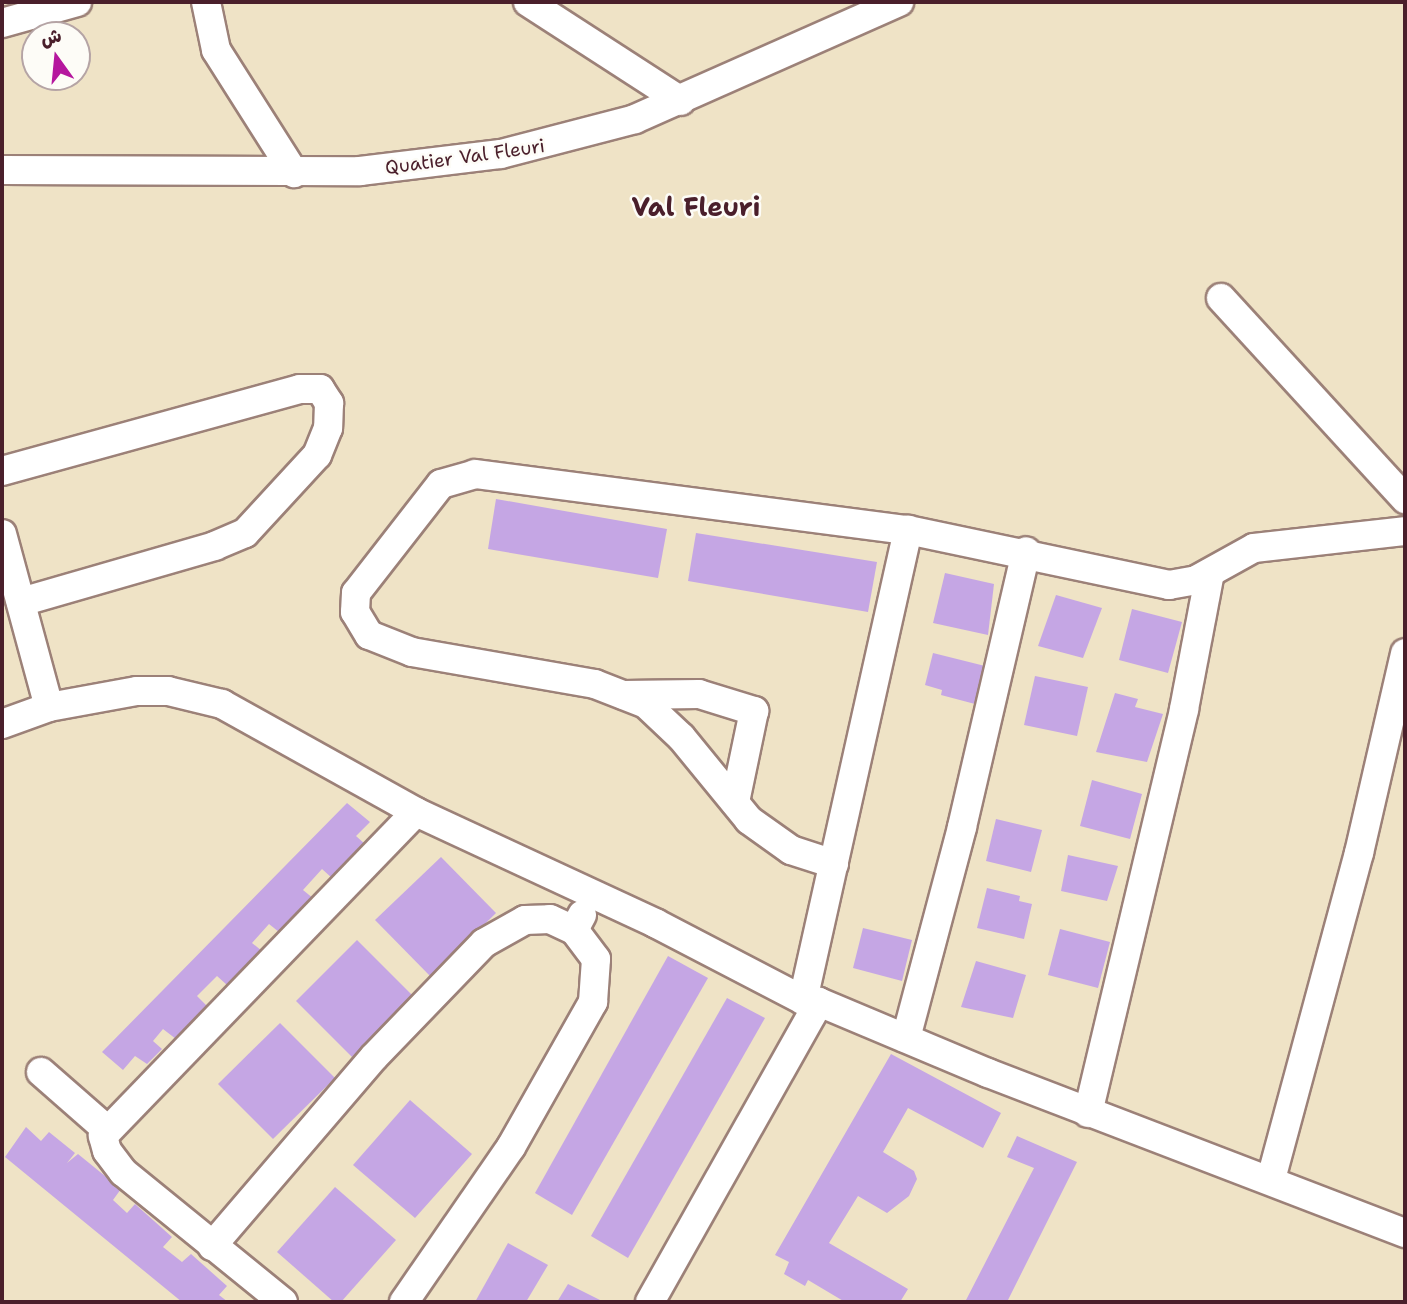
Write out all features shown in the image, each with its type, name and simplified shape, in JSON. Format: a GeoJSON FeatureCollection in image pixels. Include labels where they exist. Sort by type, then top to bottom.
{"type":"FeatureCollection","features":[{"type":"Feature","properties":{"kind":"street"},"geometry":{"type":"LineString","coordinates":[[2,23],[77,2]]}},
{"type":"Feature","properties":{"kind":"street"},"geometry":{"type":"LineString","coordinates":[[206,2],[216,50],[294,173]]}},
{"type":"Feature","properties":{"kind":"street"},"geometry":{"type":"LineString","coordinates":[[528,2],[681,101]]}},
{"type":"Feature","properties":{"kind":"street","name":"Quatier Val Fleuri"},"geometry":{"type":"LineString","coordinates":[[2,170],[294,173],[411,168],[501,155],[599,132],[681,101],[867,10],[899,2]]}},
{"type":"Feature","properties":{"kind":"street"},"geometry":{"type":"LineString","coordinates":[[1221,298],[1405,499]]}},
{"type":"Feature","properties":{"kind":"street"},"geometry":{"type":"LineString","coordinates":[[2,471],[300,389],[320,389],[329,402],[328,428],[317,455],[245,533],[215,547],[21,602]]}},
{"type":"Feature","properties":{"kind":"street"},"geometry":{"type":"LineString","coordinates":[[834,864],[792,850],[749,820],[646,704],[596,684],[412,652],[369,635],[355,612],[356,593],[441,484],[475,474],[908,530],[1026,551],[1154,584],[1183,584],[1210,573],[1254,548],[1405,531]]}},
{"type":"Feature","properties":{"kind":"street"},"geometry":{"type":"LineString","coordinates":[[650,1302],[811,1001],[834,864],[908,530]]}},
{"type":"Feature","properties":{"kind":"street"},"geometry":{"type":"LineString","coordinates":[[2,534],[49,707]]}},
{"type":"Feature","properties":{"kind":"street"},"geometry":{"type":"LineString","coordinates":[[906,1038],[962,827],[1026,551]]}},
{"type":"Feature","properties":{"kind":"street"},"geometry":{"type":"LineString","coordinates":[[1088,1113],[1184,709],[1210,573]]}},
{"type":"Feature","properties":{"kind":"street"},"geometry":{"type":"LineString","coordinates":[[1271,1179],[1359,853],[1405,653]]}},
{"type":"Feature","properties":{"kind":"street"},"geometry":{"type":"LineString","coordinates":[[2,724],[49,707],[137,691],[197,696],[267,726],[416,812],[595,895],[811,1001],[1088,1113],[1271,1179],[1405,1233]]}},
{"type":"Feature","properties":{"kind":"street"},"geometry":{"type":"LineString","coordinates":[[624,695],[699,694],[754,711],[735,802]]}},
{"type":"Feature","properties":{"kind":"street"},"geometry":{"type":"LineString","coordinates":[[283,1302],[122,1172],[104,1144],[106,1129],[416,812]]}},
{"type":"Feature","properties":{"kind":"street"},"geometry":{"type":"LineString","coordinates":[[574,930],[595,895]]}},
{"type":"Feature","properties":{"kind":"street"},"geometry":{"type":"LineString","coordinates":[[212,1246],[374,1057],[484,943],[525,920],[550,919],[574,930],[596,959],[593,1002],[511,1147],[404,1302]]}},
{"type":"Feature","properties":{"kind":"street"},"geometry":{"type":"LineString","coordinates":[[41,1072],[106,1129]]}},
{"type":"Feature","properties":{"kind":"building"},"geometry":{"type":"Polygon","coordinates":[[[496,499],[667,529],[658,578],[488,549],[496,499]]]}},
{"type":"Feature","properties":{"kind":"building"},"geometry":{"type":"Polygon","coordinates":[[[696,533],[877,562],[868,612],[688,581],[696,533]]]}},
{"type":"Feature","properties":{"kind":"building"},"geometry":{"type":"Polygon","coordinates":[[[945,573],[994,584],[988,635],[933,623],[945,573]]]}},
{"type":"Feature","properties":{"kind":"building"},"geometry":{"type":"Polygon","coordinates":[[[1056,595],[1102,608],[1083,658],[1038,646],[1056,595]]]}},
{"type":"Feature","properties":{"kind":"building"},"geometry":{"type":"Polygon","coordinates":[[[1132,609],[1182,622],[1168,673],[1119,660],[1132,609]]]}},
{"type":"Feature","properties":{"kind":"building"},"geometry":{"type":"Polygon","coordinates":[[[933,653],[985,666],[975,704],[941,695],[942,690],[925,685],[933,653]]]}},
{"type":"Feature","properties":{"kind":"building"},"geometry":{"type":"Polygon","coordinates":[[[1035,676],[1088,687],[1077,736],[1024,725],[1035,676]]]}},
{"type":"Feature","properties":{"kind":"building"},"geometry":{"type":"Polygon","coordinates":[[[1115,693],[1138,699],[1135,707],[1163,714],[1147,762],[1096,752],[1115,693]]]}},
{"type":"Feature","properties":{"kind":"building"},"geometry":{"type":"Polygon","coordinates":[[[1092,780],[1142,794],[1130,839],[1080,826],[1092,780]]]}},
{"type":"Feature","properties":{"kind":"building"},"geometry":{"type":"Polygon","coordinates":[[[347,803],[370,822],[356,836],[366,845],[332,878],[322,869],[303,890],[314,899],[279,932],[269,924],[252,943],[262,951],[227,985],[217,976],[197,996],[207,1006],[176,1039],[163,1029],[153,1041],[162,1049],[147,1064],[135,1056],[123,1070],[102,1052],[347,803]]]}},
{"type":"Feature","properties":{"kind":"building"},"geometry":{"type":"Polygon","coordinates":[[[996,819],[1042,830],[1031,872],[986,861],[996,819]]]}},
{"type":"Feature","properties":{"kind":"building"},"geometry":{"type":"Polygon","coordinates":[[[1068,855],[1118,866],[1107,901],[1061,891],[1068,855]]]}},
{"type":"Feature","properties":{"kind":"building"},"geometry":{"type":"Polygon","coordinates":[[[441,857],[496,913],[431,977],[375,920],[441,857]]]}},
{"type":"Feature","properties":{"kind":"building"},"geometry":{"type":"Polygon","coordinates":[[[987,888],[1020,896],[1019,901],[1032,904],[1024,939],[977,928],[987,888]]]}},
{"type":"Feature","properties":{"kind":"building"},"geometry":{"type":"Polygon","coordinates":[[[863,928],[912,940],[902,981],[853,968],[863,928]]]}},
{"type":"Feature","properties":{"kind":"building"},"geometry":{"type":"Polygon","coordinates":[[[1060,929],[1110,942],[1098,988],[1048,975],[1060,929]]]}},
{"type":"Feature","properties":{"kind":"building"},"geometry":{"type":"Polygon","coordinates":[[[357,940],[414,997],[352,1057],[296,1001],[357,940]]]}},
{"type":"Feature","properties":{"kind":"building"},"geometry":{"type":"Polygon","coordinates":[[[668,956],[708,978],[572,1215],[535,1193],[668,956]]]}},
{"type":"Feature","properties":{"kind":"building"},"geometry":{"type":"Polygon","coordinates":[[[976,961],[1026,975],[1013,1018],[961,1007],[976,961]]]}},
{"type":"Feature","properties":{"kind":"building"},"geometry":{"type":"Polygon","coordinates":[[[727,998],[765,1018],[628,1258],[591,1236],[727,998]]]}},
{"type":"Feature","properties":{"kind":"building"},"geometry":{"type":"Polygon","coordinates":[[[280,1023],[335,1078],[273,1139],[218,1084],[280,1023]]]}},
{"type":"Feature","properties":{"kind":"building"},"geometry":{"type":"Polygon","coordinates":[[[891,1054],[1001,1113],[983,1148],[908,1108],[883,1152],[914,1171],[917,1179],[909,1196],[887,1213],[858,1196],[829,1243],[908,1289],[900,1302],[845,1302],[808,1280],[805,1286],[784,1274],[789,1262],[775,1255],[891,1054]]]}},
{"type":"Feature","properties":{"kind":"building"},"geometry":{"type":"Polygon","coordinates":[[[410,1100],[472,1154],[415,1218],[353,1165],[410,1100]]]}},
{"type":"Feature","properties":{"kind":"building"},"geometry":{"type":"Polygon","coordinates":[[[26,1127],[41,1141],[49,1132],[75,1153],[67,1163],[78,1154],[121,1189],[113,1200],[127,1213],[135,1204],[172,1237],[163,1247],[182,1262],[191,1254],[227,1286],[219,1295],[228,1302],[182,1302],[5,1157],[26,1127]]]}},
{"type":"Feature","properties":{"kind":"building"},"geometry":{"type":"Polygon","coordinates":[[[1017,1136],[1077,1162],[1007,1302],[965,1302],[1034,1168],[1007,1157],[1017,1136]]]}},
{"type":"Feature","properties":{"kind":"building"},"geometry":{"type":"Polygon","coordinates":[[[335,1187],[396,1240],[341,1302],[334,1302],[277,1252],[335,1187]]]}},
{"type":"Feature","properties":{"kind":"building"},"geometry":{"type":"Polygon","coordinates":[[[508,1243],[548,1265],[526,1302],[475,1302],[508,1243]]]}},
{"type":"Feature","properties":{"kind":"building"},"geometry":{"type":"Polygon","coordinates":[[[568,1284],[604,1302],[557,1302],[568,1284]]]}},
{"type":"Feature","properties":{"kind":"district","name":"Val Fleuri"},"geometry":{"type":"Point","coordinates":[696,207]}}]}
